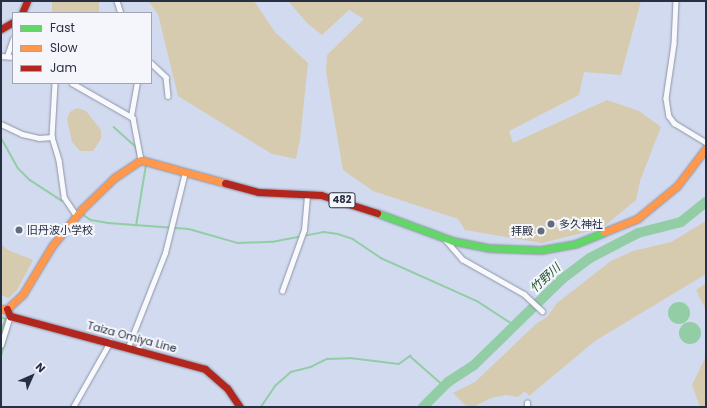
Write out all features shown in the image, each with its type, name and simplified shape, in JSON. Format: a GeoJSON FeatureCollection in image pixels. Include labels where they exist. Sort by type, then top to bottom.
{"type":"FeatureCollection","features":[{"type":"Feature","properties":{"kind":"main road"},"geometry":{"type":"LineString","coordinates":[[22,12],[27,1]]}},
{"type":"Feature","properties":{"kind":"main road"},"geometry":{"type":"LineString","coordinates":[[1,29],[12,23]]}},
{"type":"Feature","properties":{"kind":"main road","name":"482"},"geometry":{"type":"LineString","coordinates":[[142,160],[258,192],[307,195],[340,200],[444,238],[488,248],[541,250],[575,244],[619,228],[655,207],[677,186],[706,148]]}},
{"type":"Feature","properties":{"kind":"main road"},"geometry":{"type":"LineString","coordinates":[[6,311],[23,294],[52,246],[76,215],[114,178],[142,160]]}},
{"type":"Feature","properties":{"kind":"main road","name":"Taiza Omiya Line"},"geometry":{"type":"LineString","coordinates":[[6,311],[205,369],[227,388],[240,407]]}},
{"type":"Feature","properties":{"kind":"street"},"geometry":{"type":"LineString","coordinates":[[117,1],[121,12]]}},
{"type":"Feature","properties":{"kind":"street"},"geometry":{"type":"LineString","coordinates":[[676,1],[674,44],[666,98],[669,116],[674,123],[706,142]]}},
{"type":"Feature","properties":{"kind":"street"},"geometry":{"type":"LineString","coordinates":[[4,56],[12,41]]}},
{"type":"Feature","properties":{"kind":"street"},"geometry":{"type":"LineString","coordinates":[[152,64],[166,77],[168,96]]}},
{"type":"Feature","properties":{"kind":"street"},"geometry":{"type":"LineString","coordinates":[[55,84],[52,137],[59,160],[64,197],[76,215]]}},
{"type":"Feature","properties":{"kind":"street"},"geometry":{"type":"LineString","coordinates":[[74,84],[131,116]]}},
{"type":"Feature","properties":{"kind":"street"},"geometry":{"type":"LineString","coordinates":[[137,84],[131,116],[142,160]]}},
{"type":"Feature","properties":{"kind":"street"},"geometry":{"type":"LineString","coordinates":[[1,124],[22,134],[39,138],[52,137]]}},
{"type":"Feature","properties":{"kind":"street"},"geometry":{"type":"LineString","coordinates":[[128,347],[166,253],[185,172]]}},
{"type":"Feature","properties":{"kind":"street"},"geometry":{"type":"LineString","coordinates":[[282,291],[304,230],[307,195]]}},
{"type":"Feature","properties":{"kind":"street"},"geometry":{"type":"LineString","coordinates":[[444,238],[462,259],[475,268],[524,294],[542,311]]}},
{"type":"Feature","properties":{"kind":"street"},"geometry":{"type":"LineString","coordinates":[[1,345],[6,311]]}},
{"type":"Feature","properties":{"kind":"street"},"geometry":{"type":"LineString","coordinates":[[73,407],[110,342]]}},
{"type":"Feature","properties":{"kind":"shaded area"},"geometry":{"type":"Polygon","coordinates":[[[52,1],[99,1],[99,12],[52,12],[52,1]]]}},
{"type":"Feature","properties":{"kind":"shaded area"},"geometry":{"type":"Polygon","coordinates":[[[148,1],[254,1],[275,32],[308,63],[300,140],[296,159],[272,154],[178,96],[158,14],[148,1]]]}},
{"type":"Feature","properties":{"kind":"shaded area"},"geometry":{"type":"Polygon","coordinates":[[[288,1],[641,1],[621,75],[584,72],[579,95],[509,131],[513,143],[607,100],[639,111],[661,127],[640,181],[636,200],[602,228],[542,243],[465,230],[458,219],[373,191],[343,170],[326,72],[327,55],[364,19],[349,10],[322,35],[308,24],[288,1]]]}},
{"type":"Feature","properties":{"kind":"shaded area"},"geometry":{"type":"Polygon","coordinates":[[[77,108],[86,111],[101,130],[101,139],[93,151],[80,151],[72,142],[67,119],[70,112],[77,108]]]}},
{"type":"Feature","properties":{"kind":"shaded area"},"geometry":{"type":"Polygon","coordinates":[[[706,221],[706,274],[595,341],[529,396],[525,391],[518,397],[506,395],[491,398],[473,407],[466,406],[453,393],[475,382],[537,323],[547,317],[557,303],[611,261],[633,251],[671,242],[706,221]]]}},
{"type":"Feature","properties":{"kind":"shaded area"},"geometry":{"type":"Polygon","coordinates":[[[1,244],[8,250],[33,260],[17,290],[9,298],[1,295],[1,244]]]}},
{"type":"Feature","properties":{"kind":"shaded area"},"geometry":{"type":"Polygon","coordinates":[[[706,283],[706,310],[696,290],[706,283]]]}},
{"type":"Feature","properties":{"kind":"shaded area"},"geometry":{"type":"Polygon","coordinates":[[[679,302],[683,303],[689,309],[689,317],[683,323],[679,324],[675,323],[669,317],[668,313],[669,309],[675,303],[679,302]]]}},
{"type":"Feature","properties":{"kind":"shaded area"},"geometry":{"type":"Polygon","coordinates":[[[690,322],[698,325],[701,333],[698,341],[690,344],[682,341],[679,333],[682,325],[690,322]]]}},
{"type":"Feature","properties":{"kind":"shaded area"},"geometry":{"type":"Polygon","coordinates":[[[706,356],[706,407],[700,407],[692,385],[706,356]]]}},
{"type":"Feature","properties":{"kind":"waterway"},"geometry":{"type":"LineString","coordinates":[[114,127],[136,147],[139,159]]}},
{"type":"Feature","properties":{"kind":"waterway"},"geometry":{"type":"LineString","coordinates":[[1,137],[18,168],[30,180],[62,201]]}},
{"type":"Feature","properties":{"kind":"waterway"},"geometry":{"type":"LineString","coordinates":[[136,226],[146,165]]}},
{"type":"Feature","properties":{"kind":"waterway","name":"竹野川"},"geometry":{"type":"LineString","coordinates":[[423,407],[448,382],[473,366],[562,279],[590,258],[638,233],[681,222],[706,202]]}},
{"type":"Feature","properties":{"kind":"waterway"},"geometry":{"type":"LineString","coordinates":[[82,214],[91,220],[108,223],[189,229],[238,243],[272,242],[324,232],[338,234],[353,239],[381,258],[477,301],[514,325]]}},
{"type":"Feature","properties":{"kind":"waterway"},"geometry":{"type":"LineString","coordinates":[[1,317],[6,319],[2,331],[7,336],[1,358]]}},
{"type":"Feature","properties":{"kind":"waterway"},"geometry":{"type":"LineString","coordinates":[[261,407],[275,386],[291,372],[311,367],[327,359],[350,358],[399,364],[410,356],[444,386]]}},
{"type":"Feature","properties":{"kind":"traffic: fast"},"geometry":{"type":"LineString","coordinates":[[377,213],[453,241],[488,248],[541,250],[575,244],[604,232]]}},
{"type":"Feature","properties":{"kind":"traffic: slow"},"geometry":{"type":"LineString","coordinates":[[604,232],[638,218],[677,186],[706,148]]}},
{"type":"Feature","properties":{"kind":"traffic: slow"},"geometry":{"type":"LineString","coordinates":[[1,309],[7,309],[23,294],[52,246],[82,209],[114,178],[141,160],[225,183]]}},
{"type":"Feature","properties":{"kind":"traffic: jam"},"geometry":{"type":"LineString","coordinates":[[22,12],[27,1]]}},
{"type":"Feature","properties":{"kind":"traffic: jam"},"geometry":{"type":"LineString","coordinates":[[1,29],[12,23]]}},
{"type":"Feature","properties":{"kind":"traffic: jam"},"geometry":{"type":"LineString","coordinates":[[225,183],[258,192],[321,195],[377,213]]}},
{"type":"Feature","properties":{"kind":"traffic: jam"},"geometry":{"type":"LineString","coordinates":[[7,309],[10,316],[205,369],[227,388],[240,407]]}},
{"type":"Feature","properties":{"kind":"place","name":"多久神社"},"geometry":{"type":"Point","coordinates":[551,224]}},
{"type":"Feature","properties":{"kind":"place","name":"旧丹波小学校"},"geometry":{"type":"Point","coordinates":[19,230]}},
{"type":"Feature","properties":{"kind":"place","name":"拝殿"},"geometry":{"type":"Point","coordinates":[541,231]}}]}
